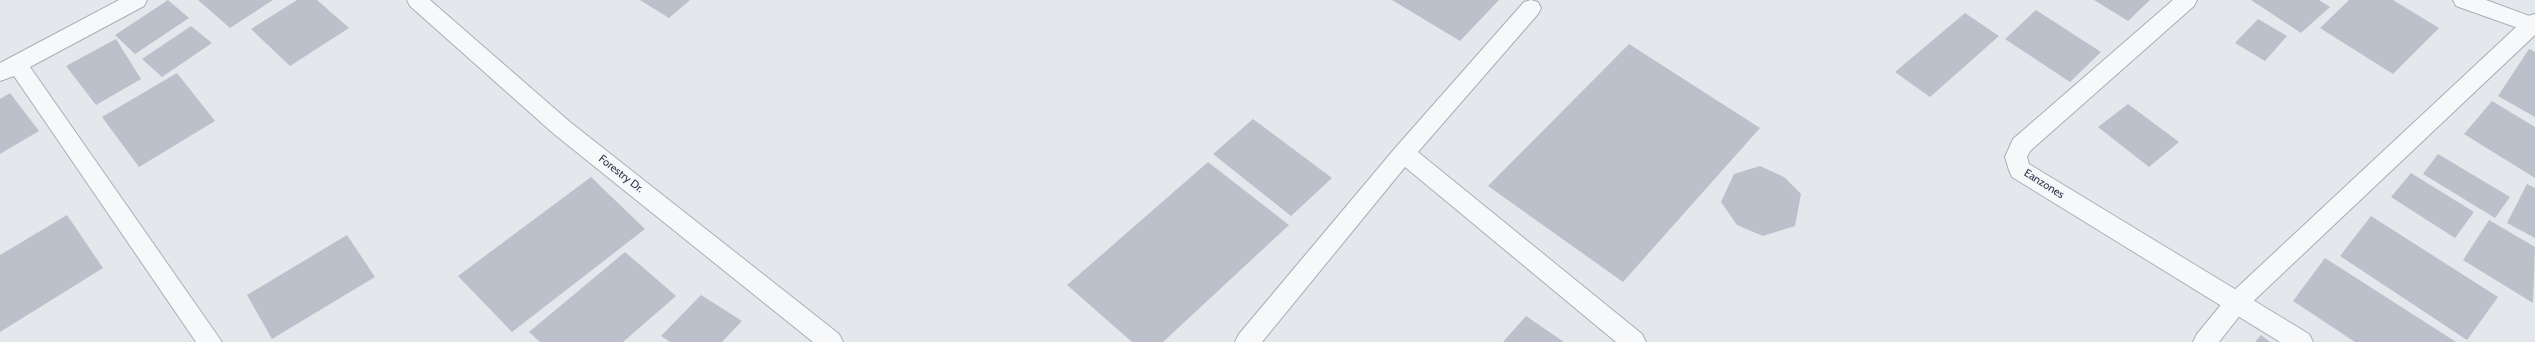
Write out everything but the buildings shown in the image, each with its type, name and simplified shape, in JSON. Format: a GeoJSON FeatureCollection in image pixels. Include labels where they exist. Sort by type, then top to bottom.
{"type":"FeatureCollection","features":[{"type":"Feature","properties":{"kind":"street"},"geometry":{"type":"LineString","coordinates":[[137,0],[8,69],[210,342]]}},
{"type":"Feature","properties":{"kind":"street","name":"Forestry Dr."},"geometry":{"type":"LineString","coordinates":[[417,0],[562,128],[831,342]]}},
{"type":"Feature","properties":{"kind":"street","name":"Eanzones"},"geometry":{"type":"LineString","coordinates":[[2187,0],[2021,145],[2016,157],[2020,170],[2301,342]]}},
{"type":"Feature","properties":{"kind":"street"},"geometry":{"type":"LineString","coordinates":[[2205,342],[2237,302],[2534,24],[2463,0]]}},
{"type":"Feature","properties":{"kind":"street"},"geometry":{"type":"LineString","coordinates":[[1247,342],[1404,153],[1531,8]]}},
{"type":"Feature","properties":{"kind":"street"},"geometry":{"type":"LineString","coordinates":[[1404,153],[1634,342]]}}]}
